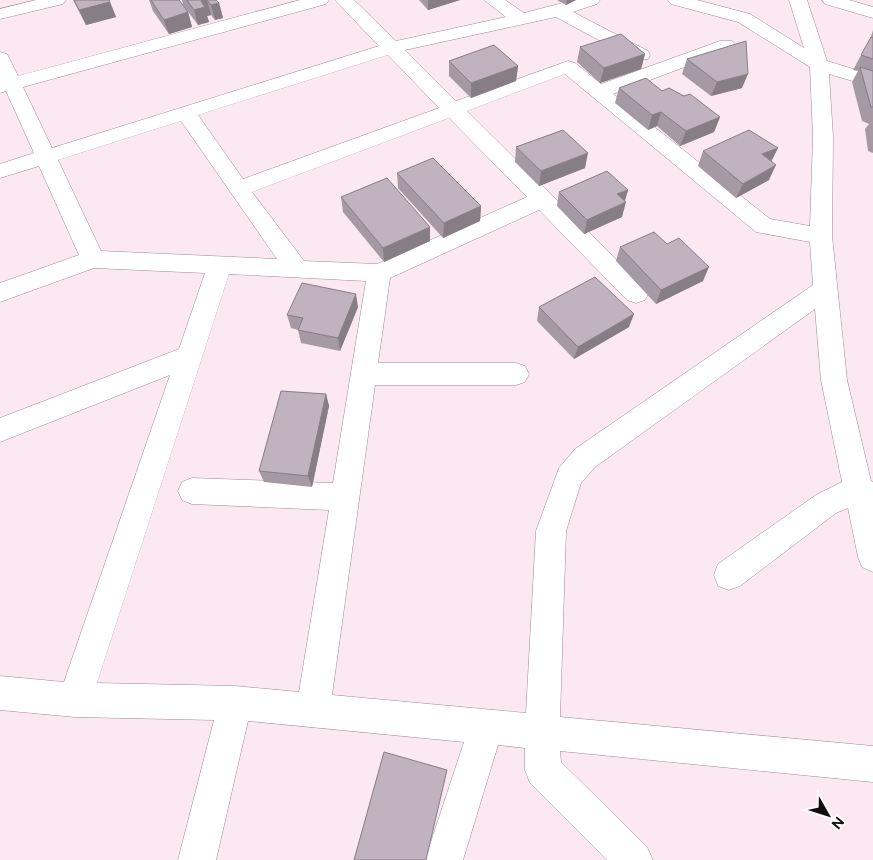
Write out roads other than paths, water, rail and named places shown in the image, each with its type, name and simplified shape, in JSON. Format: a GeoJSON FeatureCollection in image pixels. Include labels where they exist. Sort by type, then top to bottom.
{"type":"FeatureCollection","features":[{"type":"Feature","properties":{"kind":"street"},"geometry":{"type":"LineString","coordinates":[[0,14],[57,0]]}},
{"type":"Feature","properties":{"kind":"street"},"geometry":{"type":"LineString","coordinates":[[6,85],[320,0]]}},
{"type":"Feature","properties":{"kind":"street"},"geometry":{"type":"LineString","coordinates":[[344,0],[636,294]]}},
{"type":"Feature","properties":{"kind":"street"},"geometry":{"type":"LineString","coordinates":[[493,0],[521,19]]}},
{"type":"Feature","properties":{"kind":"street"},"geometry":{"type":"LineString","coordinates":[[0,171],[391,48],[558,11],[590,0]]}},
{"type":"Feature","properties":{"kind":"street"},"geometry":{"type":"LineString","coordinates":[[676,0],[744,18],[819,65],[873,82]]}},
{"type":"Feature","properties":{"kind":"street"},"geometry":{"type":"LineString","coordinates":[[798,0],[819,65],[823,137],[821,236],[834,380],[866,492],[873,557]]}},
{"type":"Feature","properties":{"kind":"street"},"geometry":{"type":"LineString","coordinates":[[831,0],[873,13]]}},
{"type":"Feature","properties":{"kind":"street"},"geometry":{"type":"LineString","coordinates":[[558,11],[665,67]]}},
{"type":"Feature","properties":{"kind":"street"},"geometry":{"type":"LineString","coordinates":[[598,92],[726,45]]}},
{"type":"Feature","properties":{"kind":"street"},"geometry":{"type":"LineString","coordinates":[[0,58],[6,85],[46,157],[93,259]]}},
{"type":"Feature","properties":{"kind":"street"},"geometry":{"type":"LineString","coordinates":[[238,190],[568,67],[764,226],[821,236]]}},
{"type":"Feature","properties":{"kind":"street"},"geometry":{"type":"LineString","coordinates":[[186,113],[238,190],[298,269]]}},
{"type":"Feature","properties":{"kind":"street"},"geometry":{"type":"LineString","coordinates":[[0,293],[93,259],[379,273],[541,200]]}},
{"type":"Feature","properties":{"kind":"street"},"geometry":{"type":"LineString","coordinates":[[75,700],[220,265]]}},
{"type":"Feature","properties":{"kind":"street"},"geometry":{"type":"LineString","coordinates":[[312,710],[379,273]]}},
{"type":"Feature","properties":{"kind":"street"},"geometry":{"type":"LineString","coordinates":[[634,860],[543,770],[542,731],[551,530],[569,477],[585,458],[826,290]]}},
{"type":"Feature","properties":{"kind":"street"},"geometry":{"type":"LineString","coordinates":[[0,430],[190,356]]}},
{"type":"Feature","properties":{"kind":"street"},"geometry":{"type":"LineString","coordinates":[[364,374],[516,374]]}},
{"type":"Feature","properties":{"kind":"street"},"geometry":{"type":"LineString","coordinates":[[192,491],[345,497]]}},
{"type":"Feature","properties":{"kind":"street"},"geometry":{"type":"LineString","coordinates":[[728,576],[826,504],[866,492]]}},
{"type":"Feature","properties":{"kind":"street"},"geometry":{"type":"LineString","coordinates":[[0,693],[75,700],[235,703],[873,764]]}},
{"type":"Feature","properties":{"kind":"street"},"geometry":{"type":"LineString","coordinates":[[197,860],[235,703]]}},
{"type":"Feature","properties":{"kind":"street"},"geometry":{"type":"LineString","coordinates":[[444,860],[486,728]]}}]}
